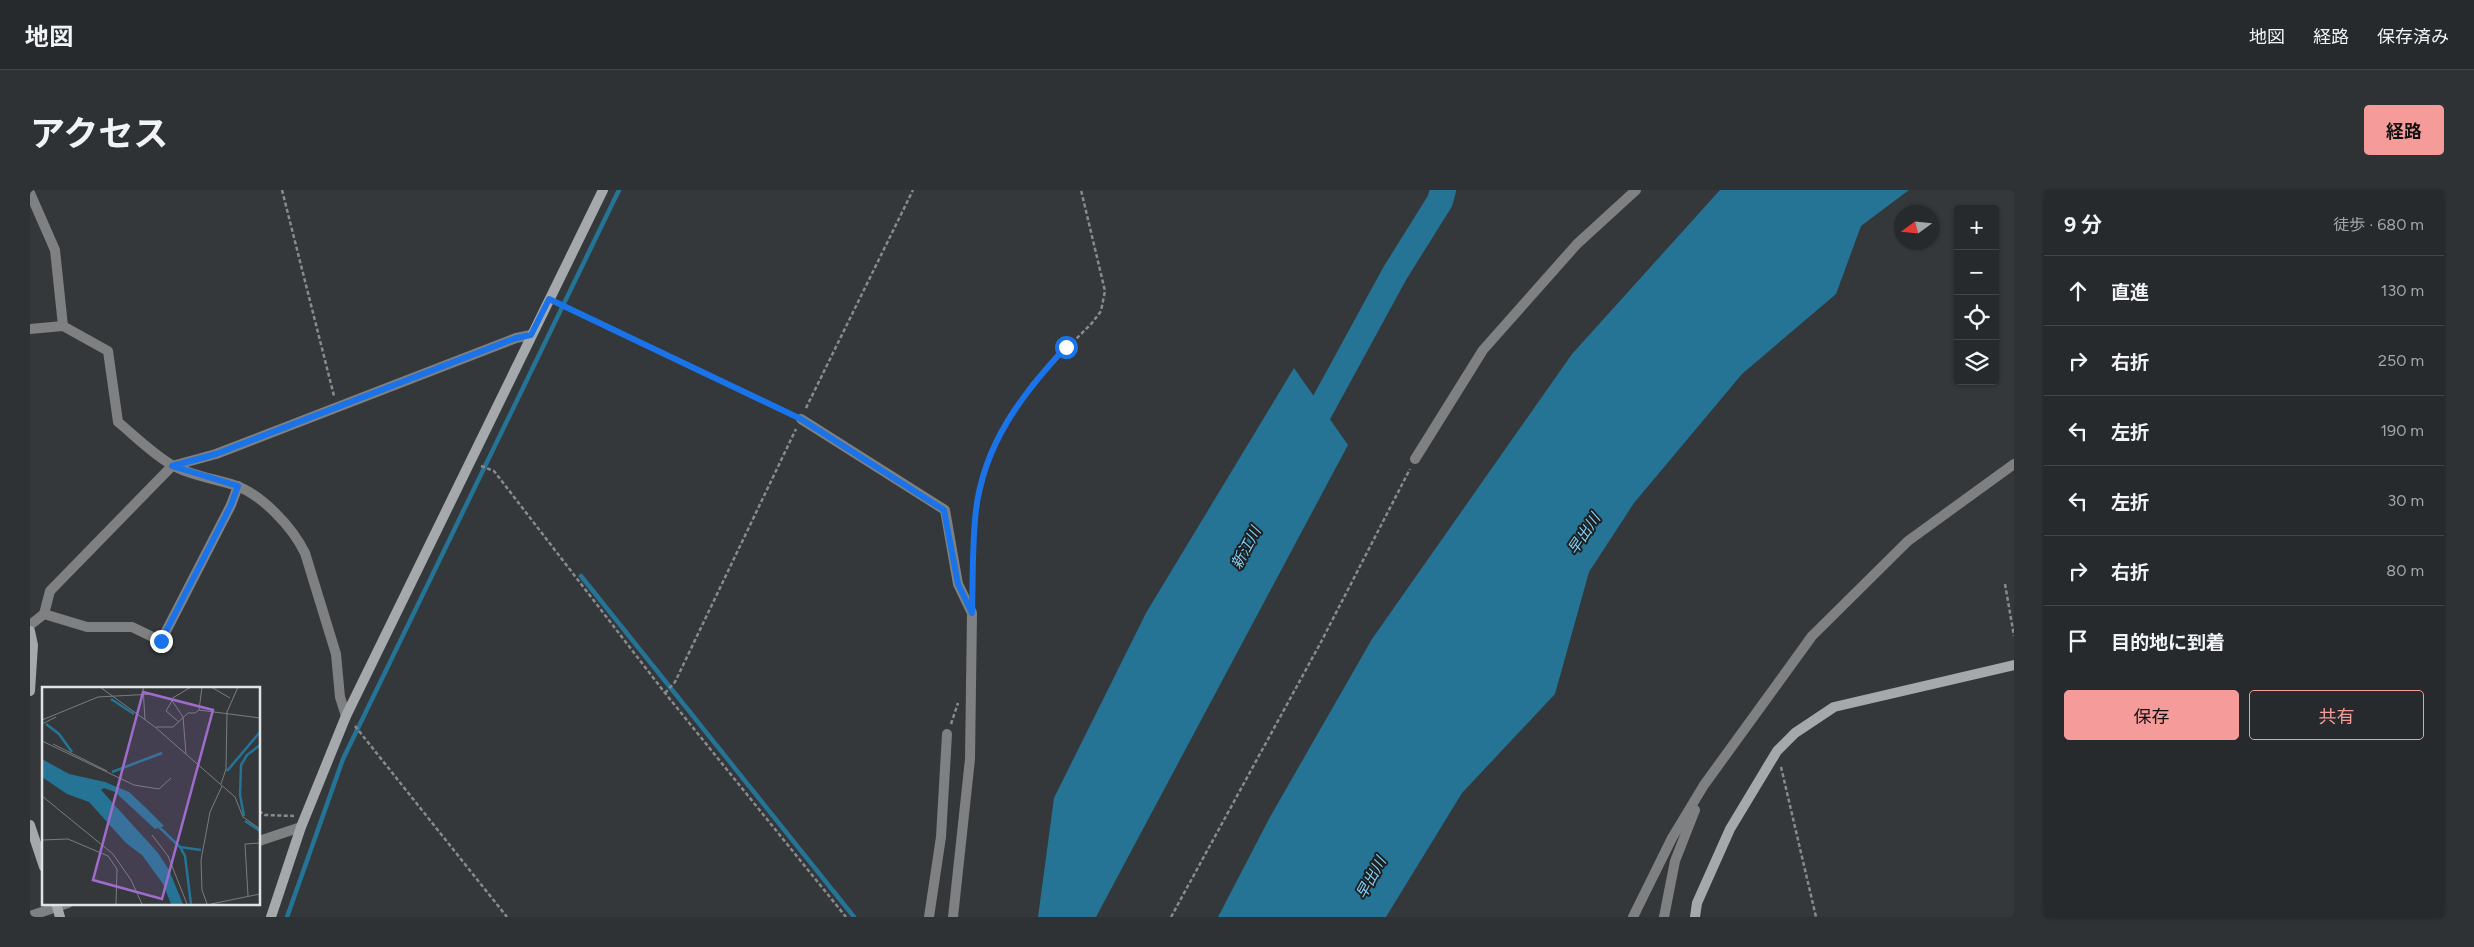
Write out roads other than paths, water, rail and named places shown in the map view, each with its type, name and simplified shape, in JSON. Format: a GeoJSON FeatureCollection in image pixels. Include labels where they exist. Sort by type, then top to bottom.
{"type":"FeatureCollection","features":[{"type":"Feature","properties":{"kind":"street"},"geometry":{"type":"LineString","coordinates":[[271,917],[305,816],[346,716],[603,190]]}},
{"type":"Feature","properties":{"kind":"street"},"geometry":{"type":"LineString","coordinates":[[1415,458],[1483,350],[1577,244],[1636,190]]}},
{"type":"Feature","properties":{"kind":"street"},"geometry":{"type":"LineString","coordinates":[[30,194],[55,250],[63,326]]}},
{"type":"Feature","properties":{"kind":"street"},"geometry":{"type":"LineString","coordinates":[[30,329],[63,326],[108,351],[118,422],[172,466],[238,486],[259,499],[286,523],[298,538],[305,553],[336,654],[340,698],[346,716]]}},
{"type":"Feature","properties":{"kind":"street"},"geometry":{"type":"LineString","coordinates":[[30,625],[44,614],[50,591],[172,466],[216,454],[516,338],[531,335]]}},
{"type":"Feature","properties":{"kind":"street"},"geometry":{"type":"LineString","coordinates":[[801,419],[944,510],[958,584],[972,613],[970,760],[953,917]]}},
{"type":"Feature","properties":{"kind":"street"},"geometry":{"type":"LineString","coordinates":[[1633,917],[1672,838],[1704,785],[1812,636],[1908,541],[2014,464]]}},
{"type":"Feature","properties":{"kind":"street"},"geometry":{"type":"LineString","coordinates":[[44,614],[87,627],[132,627],[161,641],[231,505],[238,486]]}},
{"type":"Feature","properties":{"kind":"street"},"geometry":{"type":"LineString","coordinates":[[30,631],[33,645],[30,691]]}},
{"type":"Feature","properties":{"kind":"street"},"geometry":{"type":"LineString","coordinates":[[1695,917],[1697,903],[1730,829],[1777,751],[1795,733],[1834,707],[2014,665]]}},
{"type":"Feature","properties":{"kind":"street"},"geometry":{"type":"LineString","coordinates":[[929,917],[941,837],[947,734]]}},
{"type":"Feature","properties":{"kind":"street"},"geometry":{"type":"LineString","coordinates":[[1664,917],[1676,861],[1704,785]]}},
{"type":"Feature","properties":{"kind":"street"},"geometry":{"type":"LineString","coordinates":[[30,826],[42,861]]}},
{"type":"Feature","properties":{"kind":"street"},"geometry":{"type":"LineString","coordinates":[[260,841],[301,827]]}},
{"type":"Feature","properties":{"kind":"street"},"geometry":{"type":"LineString","coordinates":[[30,916],[56,905],[60,917]]}},
{"type":"Feature","properties":{"kind":"water","name":"早出川"},"geometry":{"type":"Polygon","coordinates":[[[1720,190],[1909,190],[1861,226],[1836,294],[1742,374],[1634,503],[1589,572],[1555,694],[1462,793],[1386,917],[1218,917],[1270,817],[1372,639],[1572,354],[1720,190]]]}},
{"type":"Feature","properties":{"kind":"water"},"geometry":{"type":"Polygon","coordinates":[[[1294,368],[1348,445],[1096,917],[1038,917],[1054,798],[1146,613],[1294,368]]]}},
{"type":"Feature","properties":{"kind":"waterway"},"geometry":{"type":"LineString","coordinates":[[287,917],[343,759],[619,190]]}},
{"type":"Feature","properties":{"kind":"waterway","name":"新江川"},"geometry":{"type":"LineString","coordinates":[[1305,438],[1395,273],[1440,201],[1443,190]]}},
{"type":"Feature","properties":{"kind":"waterway"},"geometry":{"type":"LineString","coordinates":[[581,576],[854,917]]}}]}
